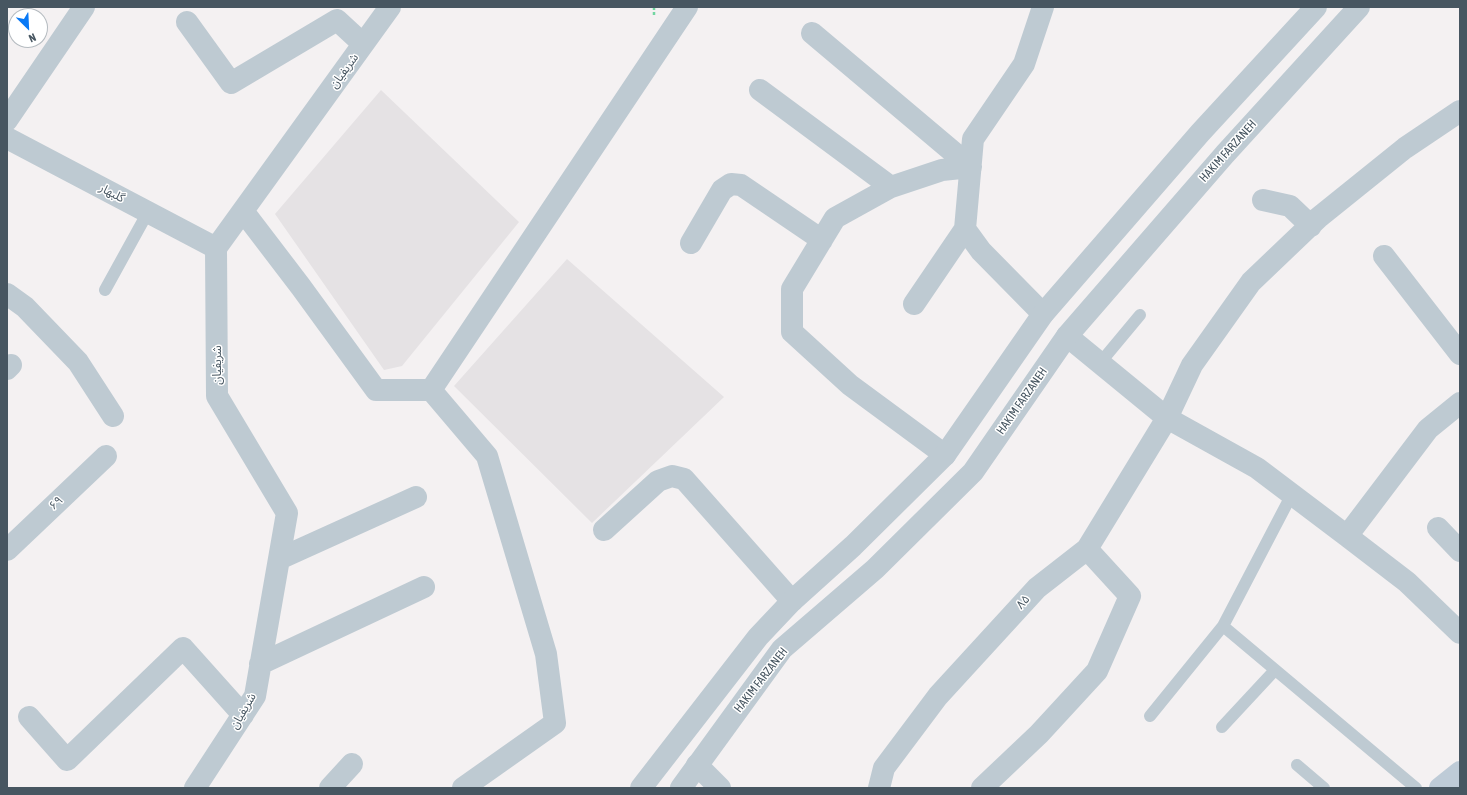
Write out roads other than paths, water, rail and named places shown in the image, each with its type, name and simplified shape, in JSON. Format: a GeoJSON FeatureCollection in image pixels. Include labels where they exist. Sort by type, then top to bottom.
{"type":"FeatureCollection","features":[{"type":"Feature","properties":{"kind":"main road"},"geometry":{"type":"LineString","coordinates":[[1440,788],[1460,772]]}},
{"type":"Feature","properties":{"kind":"street"},"geometry":{"type":"LineString","coordinates":[[7,120],[84,7]]}},
{"type":"Feature","properties":{"kind":"street","name":"شریفیان"},"geometry":{"type":"LineString","coordinates":[[195,788],[255,696],[287,513],[217,396],[216,248],[390,7]]}},
{"type":"Feature","properties":{"kind":"street"},"geometry":{"type":"LineString","coordinates":[[431,390],[687,7]]}},
{"type":"Feature","properties":{"kind":"street"},"geometry":{"type":"LineString","coordinates":[[914,304],[965,228],[973,139],[1024,64],[1043,7]]}},
{"type":"Feature","properties":{"kind":"street"},"geometry":{"type":"LineString","coordinates":[[641,788],[758,637],[792,601],[853,546],[945,455],[1043,314],[1200,134],[1316,7]]}},
{"type":"Feature","properties":{"kind":"street","name":"HAKIM FARZANEH"},"geometry":{"type":"LineString","coordinates":[[681,788],[782,650],[875,569],[973,472],[1067,336],[1225,154],[1359,7]]}},
{"type":"Feature","properties":{"kind":"street"},"geometry":{"type":"LineString","coordinates":[[187,22],[231,82],[337,20],[363,44]]}},
{"type":"Feature","properties":{"kind":"street"},"geometry":{"type":"LineString","coordinates":[[812,33],[970,167]]}},
{"type":"Feature","properties":{"kind":"street"},"geometry":{"type":"LineString","coordinates":[[760,90],[891,187]]}},
{"type":"Feature","properties":{"kind":"street","name":"۸۵"},"geometry":{"type":"LineString","coordinates":[[879,788],[884,768],[938,696],[1037,588],[1087,549],[1167,418],[1192,365],[1251,282],[1311,226],[1405,148],[1460,111]]}},
{"type":"Feature","properties":{"kind":"street","name":"گلبهار"},"geometry":{"type":"LineString","coordinates":[[7,138],[216,248]]}},
{"type":"Feature","properties":{"kind":"street"},"geometry":{"type":"LineString","coordinates":[[945,455],[850,385],[792,332],[792,289],[836,218],[891,187],[942,170],[970,167]]}},
{"type":"Feature","properties":{"kind":"street"},"geometry":{"type":"LineString","coordinates":[[691,242],[722,190],[731,184],[741,185],[822,240]]}},
{"type":"Feature","properties":{"kind":"street"},"geometry":{"type":"LineString","coordinates":[[1263,200],[1290,206],[1311,226]]}},
{"type":"Feature","properties":{"kind":"street"},"geometry":{"type":"LineString","coordinates":[[243,211],[301,287],[376,390],[431,390],[487,456],[546,654],[555,723],[463,788]]}},
{"type":"Feature","properties":{"kind":"street"},"geometry":{"type":"LineString","coordinates":[[965,228],[980,251],[1043,314],[1067,336],[1167,418],[1257,468],[1408,582],[1460,633]]}},
{"type":"Feature","properties":{"kind":"street"},"geometry":{"type":"LineString","coordinates":[[1384,256],[1460,354]]}},
{"type":"Feature","properties":{"kind":"street"},"geometry":{"type":"LineString","coordinates":[[7,294],[25,307],[78,362],[113,416]]}},
{"type":"Feature","properties":{"kind":"street"},"geometry":{"type":"LineString","coordinates":[[1347,536],[1428,429],[1460,403]]}},
{"type":"Feature","properties":{"kind":"street","name":"۶۹"},"geometry":{"type":"LineString","coordinates":[[7,550],[106,456]]}},
{"type":"Feature","properties":{"kind":"street"},"geometry":{"type":"LineString","coordinates":[[604,530],[658,480],[672,476],[684,479],[792,601]]}},
{"type":"Feature","properties":{"kind":"street"},"geometry":{"type":"LineString","coordinates":[[279,559],[416,497]]}},
{"type":"Feature","properties":{"kind":"street"},"geometry":{"type":"LineString","coordinates":[[1438,528],[1460,551]]}},
{"type":"Feature","properties":{"kind":"street"},"geometry":{"type":"LineString","coordinates":[[853,546],[875,569]]}},
{"type":"Feature","properties":{"kind":"street"},"geometry":{"type":"LineString","coordinates":[[982,788],[1039,734],[1097,671],[1130,596],[1087,549]]}},
{"type":"Feature","properties":{"kind":"street"},"geometry":{"type":"LineString","coordinates":[[260,664],[424,587]]}},
{"type":"Feature","properties":{"kind":"street"},"geometry":{"type":"LineString","coordinates":[[29,716],[67,760],[183,648],[243,715]]}},
{"type":"Feature","properties":{"kind":"street"},"geometry":{"type":"LineString","coordinates":[[330,788],[352,764]]}},
{"type":"Feature","properties":{"kind":"street"},"geometry":{"type":"LineString","coordinates":[[697,765],[720,788]]}},
{"type":"Feature","properties":{"kind":"lane"},"geometry":{"type":"LineString","coordinates":[[105,290],[148,212]]}},
{"type":"Feature","properties":{"kind":"lane"},"geometry":{"type":"LineString","coordinates":[[1100,362],[1140,315]]}},
{"type":"Feature","properties":{"kind":"lane"},"geometry":{"type":"LineString","coordinates":[[1150,716],[1223,626],[1292,494]]}},
{"type":"Feature","properties":{"kind":"lane"},"geometry":{"type":"LineString","coordinates":[[1223,626],[1416,788]]}},
{"type":"Feature","properties":{"kind":"lane"},"geometry":{"type":"LineString","coordinates":[[1222,727],[1275,670]]}},
{"type":"Feature","properties":{"kind":"lane"},"geometry":{"type":"LineString","coordinates":[[1297,765],[1324,788]]}}]}
